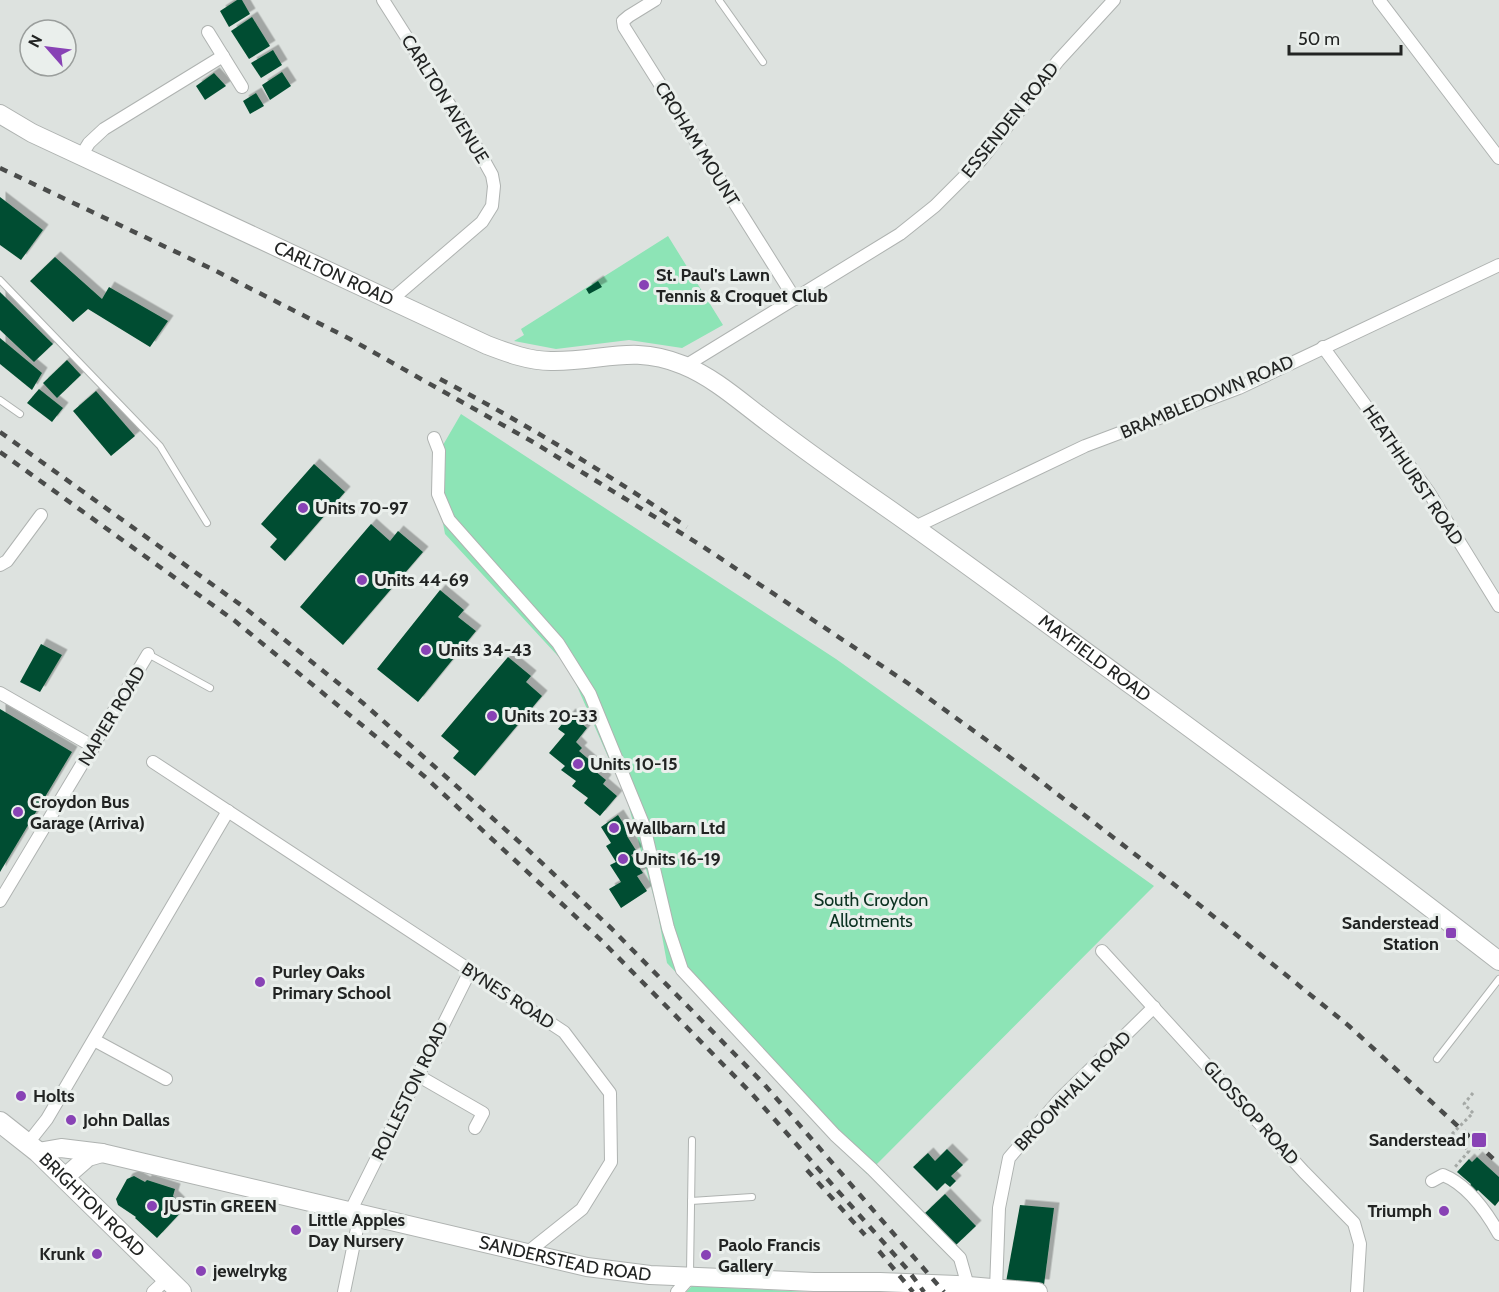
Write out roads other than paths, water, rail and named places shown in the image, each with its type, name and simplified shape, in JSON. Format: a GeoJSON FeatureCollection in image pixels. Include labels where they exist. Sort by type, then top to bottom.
{"type":"FeatureCollection","features":[{"type":"Feature","properties":{"kind":"main road","name":"BRIGHTON ROAD"},"geometry":{"type":"LineString","coordinates":[[0,1122],[33,1147],[174,1285]]}},
{"type":"Feature","properties":{"kind":"street","name":"CARLTON AVENUE"},"geometry":{"type":"LineString","coordinates":[[383,0],[477,148],[492,175],[494,186],[492,206],[482,222],[390,301]]}},
{"type":"Feature","properties":{"kind":"street","name":"CROHAM MOUNT"},"geometry":{"type":"LineString","coordinates":[[655,0],[623,21],[624,27],[795,299]]}},
{"type":"Feature","properties":{"kind":"street","name":"ESSENDEN ROAD"},"geometry":{"type":"LineString","coordinates":[[685,366],[900,234],[935,206],[981,160],[1058,61],[1114,0]]}},
{"type":"Feature","properties":{"kind":"street"},"geometry":{"type":"LineString","coordinates":[[1379,0],[1499,158]]}},
{"type":"Feature","properties":{"kind":"street"},"geometry":{"type":"LineString","coordinates":[[208,32],[242,87]]}},
{"type":"Feature","properties":{"kind":"street"},"geometry":{"type":"LineString","coordinates":[[81,156],[89,143],[104,129],[223,56]]}},
{"type":"Feature","properties":{"kind":"street","name":"CARLTON ROAD"},"geometry":{"type":"LineString","coordinates":[[0,114],[25,130],[487,345],[527,358],[555,361],[635,354],[672,361],[685,366]]}},
{"type":"Feature","properties":{"kind":"street","name":"BRAMBLEDOWN ROAD"},"geometry":{"type":"LineString","coordinates":[[915,527],[1085,446],[1239,388],[1499,265]]}},
{"type":"Feature","properties":{"kind":"street","name":"HEATHHURST ROAD"},"geometry":{"type":"LineString","coordinates":[[1323,347],[1428,491],[1499,606]]}},
{"type":"Feature","properties":{"kind":"street","name":"MAYFIELD ROAD"},"geometry":{"type":"LineString","coordinates":[[685,366],[719,386],[915,527],[1384,870],[1499,961]]}},
{"type":"Feature","properties":{"kind":"street"},"geometry":{"type":"LineString","coordinates":[[434,438],[439,451],[438,494],[449,520],[558,643],[590,694],[644,826],[668,928],[682,970],[835,1135],[960,1258],[968,1286]]}},
{"type":"Feature","properties":{"kind":"street"},"geometry":{"type":"LineString","coordinates":[[0,565],[7,561],[41,515]]}},
{"type":"Feature","properties":{"kind":"street","name":"NAPIER ROAD"},"geometry":{"type":"LineString","coordinates":[[0,901],[148,654]]}},
{"type":"Feature","properties":{"kind":"street"},"geometry":{"type":"LineString","coordinates":[[0,693],[94,747]]}},
{"type":"Feature","properties":{"kind":"street","name":"BYNES ROAD"},"geometry":{"type":"LineString","coordinates":[[153,762],[564,1032],[610,1093],[611,1162],[582,1209],[528,1252]]}},
{"type":"Feature","properties":{"kind":"street"},"geometry":{"type":"LineString","coordinates":[[33,1147],[47,1119],[228,811]]}},
{"type":"Feature","properties":{"kind":"street","name":"GLOSSOP ROAD"},"geometry":{"type":"LineString","coordinates":[[1102,951],[1304,1172],[1354,1223],[1360,1244],[1357,1292]]}},
{"type":"Feature","properties":{"kind":"street","name":"ROLLESTON ROAD"},"geometry":{"type":"LineString","coordinates":[[344,1292],[355,1213],[417,1075],[470,971]]}},
{"type":"Feature","properties":{"kind":"street","name":"BROOMHALL ROAD"},"geometry":{"type":"LineString","coordinates":[[996,1289],[999,1208],[1010,1158],[1059,1100],[1154,1007]]}},
{"type":"Feature","properties":{"kind":"street"},"geometry":{"type":"LineString","coordinates":[[94,1040],[166,1079]]}},
{"type":"Feature","properties":{"kind":"street"},"geometry":{"type":"LineString","coordinates":[[417,1075],[483,1113],[475,1128]]}},
{"type":"Feature","properties":{"kind":"street","name":"SANDERSTEAD ROAD"},"geometry":{"type":"LineString","coordinates":[[33,1147],[102,1153],[587,1267],[650,1275],[814,1282],[880,1282],[1038,1292]]}},
{"type":"Feature","properties":{"kind":"street"},"geometry":{"type":"LineString","coordinates":[[64,1178],[88,1157],[102,1153]]}},
{"type":"Feature","properties":{"kind":"street"},"geometry":{"type":"LineString","coordinates":[[1432,1181],[1443,1175],[1451,1178],[1486,1210],[1499,1234]]}},
{"type":"Feature","properties":{"kind":"street"},"geometry":{"type":"LineString","coordinates":[[677,1292],[690,1277]]}},
{"type":"Feature","properties":{"kind":"street"},"geometry":{"type":"LineString","coordinates":[[153,1292],[174,1285]]}},
{"type":"Feature","properties":{"kind":"lane"},"geometry":{"type":"LineString","coordinates":[[719,0],[763,62]]}},
{"type":"Feature","properties":{"kind":"lane"},"geometry":{"type":"LineString","coordinates":[[0,280],[160,446],[207,523]]}},
{"type":"Feature","properties":{"kind":"lane"},"geometry":{"type":"LineString","coordinates":[[0,400],[20,414]]}},
{"type":"Feature","properties":{"kind":"lane"},"geometry":{"type":"LineString","coordinates":[[148,654],[210,688]]}},
{"type":"Feature","properties":{"kind":"lane"},"geometry":{"type":"LineString","coordinates":[[1437,1059],[1499,979]]}},
{"type":"Feature","properties":{"kind":"lane"},"geometry":{"type":"LineString","coordinates":[[690,1277],[692,1140]]}},
{"type":"Feature","properties":{"kind":"lane"},"geometry":{"type":"LineString","coordinates":[[691,1201],[752,1197]]}},
{"type":"Feature","properties":{"kind":"railway"},"geometry":{"type":"LineString","coordinates":[[0,168],[214,270],[350,339],[533,442],[702,546],[909,684],[1003,752],[1176,886],[1349,1026],[1499,1164]]}},
{"type":"Feature","properties":{"kind":"railway"},"geometry":{"type":"LineString","coordinates":[[440,379],[565,450],[687,527]]}},
{"type":"Feature","properties":{"kind":"railway"},"geometry":{"type":"LineString","coordinates":[[0,432],[245,608],[363,703],[525,847],[612,929],[764,1084],[944,1292]]}},
{"type":"Feature","properties":{"kind":"railway"},"geometry":{"type":"LineString","coordinates":[[0,452],[235,621],[424,776],[602,941],[752,1094],[908,1270],[924,1292]]}},
{"type":"Feature","properties":{"kind":"railway"},"geometry":{"type":"LineString","coordinates":[[807,1170],[865,1235]]}},
{"type":"Feature","properties":{"kind":"railway"},"geometry":{"type":"LineString","coordinates":[[879,1251],[913,1292]]}},
{"type":"Feature","properties":{"kind":"place","name":"St. Paul's Lawn Tennis & Croquet Club"},"geometry":{"type":"Point","coordinates":[644,285]}},
{"type":"Feature","properties":{"kind":"place","name":"Units 70-97"},"geometry":{"type":"Point","coordinates":[303,508]}},
{"type":"Feature","properties":{"kind":"place","name":"Units 44-69"},"geometry":{"type":"Point","coordinates":[362,580]}},
{"type":"Feature","properties":{"kind":"place","name":"Units 34-43"},"geometry":{"type":"Point","coordinates":[426,650]}},
{"type":"Feature","properties":{"kind":"place","name":"Units 20-33"},"geometry":{"type":"Point","coordinates":[492,716]}},
{"type":"Feature","properties":{"kind":"place","name":"Units 10-15"},"geometry":{"type":"Point","coordinates":[578,764]}},
{"type":"Feature","properties":{"kind":"place","name":"Croydon Bus Garage (Arriva)"},"geometry":{"type":"Point","coordinates":[18,812]}},
{"type":"Feature","properties":{"kind":"place","name":"Wallbarn Ltd"},"geometry":{"type":"Point","coordinates":[614,828]}},
{"type":"Feature","properties":{"kind":"place","name":"Units 16-19"},"geometry":{"type":"Point","coordinates":[623,859]}},
{"type":"Feature","properties":{"kind":"place","name":"Sanderstead Station"},"geometry":{"type":"Point","coordinates":[1451,933]}},
{"type":"Feature","properties":{"kind":"place","name":"Purley Oaks Primary School"},"geometry":{"type":"Point","coordinates":[260,982]}},
{"type":"Feature","properties":{"kind":"place","name":"Holts"},"geometry":{"type":"Point","coordinates":[21,1096]}},
{"type":"Feature","properties":{"kind":"place","name":"John Dallas"},"geometry":{"type":"Point","coordinates":[71,1120]}},
{"type":"Feature","properties":{"kind":"place","name":"Sanderstead"},"geometry":{"type":"Point","coordinates":[1479,1140]}},
{"type":"Feature","properties":{"kind":"place","name":"JUSTin GREEN"},"geometry":{"type":"Point","coordinates":[152,1206]}},
{"type":"Feature","properties":{"kind":"place","name":"Triumph"},"geometry":{"type":"Point","coordinates":[1444,1211]}},
{"type":"Feature","properties":{"kind":"place","name":"Little Apples Day Nursery"},"geometry":{"type":"Point","coordinates":[296,1230]}},
{"type":"Feature","properties":{"kind":"place","name":"Krunk"},"geometry":{"type":"Point","coordinates":[97,1254]}},
{"type":"Feature","properties":{"kind":"place","name":"Paolo Francis Gallery"},"geometry":{"type":"Point","coordinates":[706,1255]}},
{"type":"Feature","properties":{"kind":"place","name":"jewelrykg"},"geometry":{"type":"Point","coordinates":[201,1271]}},
{"type":"Feature","properties":{"kind":"park label","name":"South Croydon Allotments"},"geometry":{"type":"Point","coordinates":[871,910]}}]}
